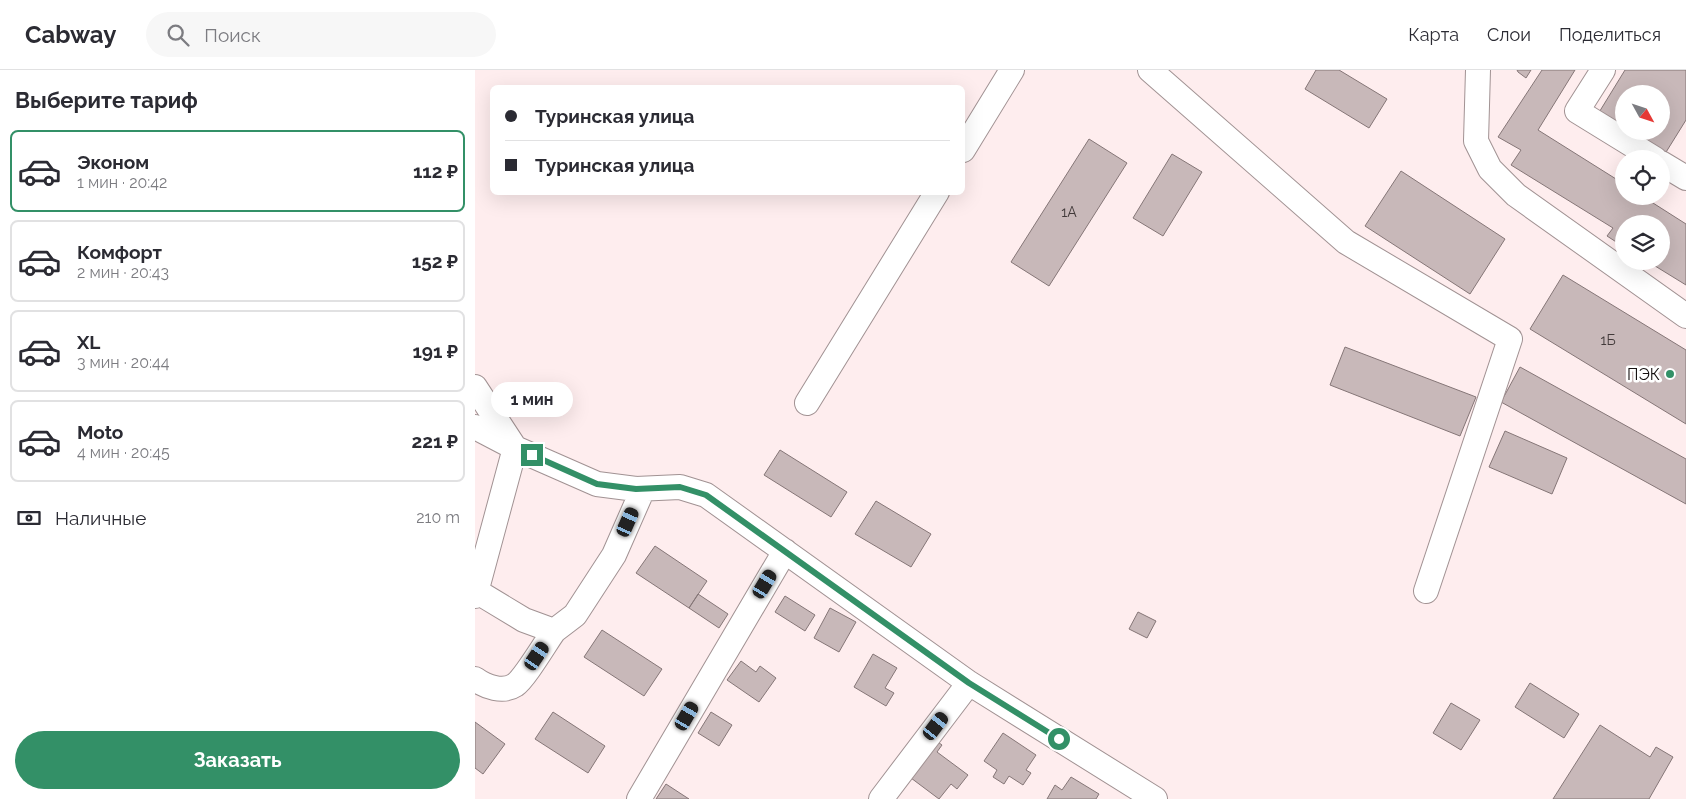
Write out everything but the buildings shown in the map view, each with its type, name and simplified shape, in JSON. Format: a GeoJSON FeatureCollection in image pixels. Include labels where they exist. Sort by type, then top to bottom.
{"type":"FeatureCollection","features":[{"type":"Feature","properties":{"kind":"street"},"geometry":{"type":"LineString","coordinates":[[965,147],[1012,70]]}},
{"type":"Feature","properties":{"kind":"street"},"geometry":{"type":"LineString","coordinates":[[1150,70],[1345,242],[1510,338],[1426,591]]}},
{"type":"Feature","properties":{"kind":"street"},"geometry":{"type":"LineString","coordinates":[[1478,70],[1476,141],[1490,169],[1516,195],[1686,316]]}},
{"type":"Feature","properties":{"kind":"street"},"geometry":{"type":"LineString","coordinates":[[1603,70],[1577,112],[1640,150]]}},
{"type":"Feature","properties":{"kind":"street"},"geometry":{"type":"LineString","coordinates":[[807,403],[935,195]]}},
{"type":"Feature","properties":{"kind":"street"},"geometry":{"type":"LineString","coordinates":[[475,387],[515,448],[476,593],[524,620],[554,630]]}},
{"type":"Feature","properties":{"kind":"street"},"geometry":{"type":"LineString","coordinates":[[475,427],[515,448],[597,484],[643,489],[680,487],[706,495],[969,683],[1155,799]]}},
{"type":"Feature","properties":{"kind":"street"},"geometry":{"type":"LineString","coordinates":[[475,679],[499,689],[515,685],[529,668],[554,630],[575,615],[614,555],[643,489]]}},
{"type":"Feature","properties":{"kind":"street"},"geometry":{"type":"LineString","coordinates":[[639,799],[785,551]]}},
{"type":"Feature","properties":{"kind":"street"},"geometry":{"type":"LineString","coordinates":[[881,799],[969,683]]}},
{"type":"Feature","properties":{"kind":"place","name":"ПЭК"},"geometry":{"type":"Point","coordinates":[1670,374]}},
{"type":"Feature","properties":{"kind":"route"},"geometry":{"type":"LineString","coordinates":[[532,455],[597,484],[636,489],[680,487],[706,495],[969,683],[1059,739]]}}]}
